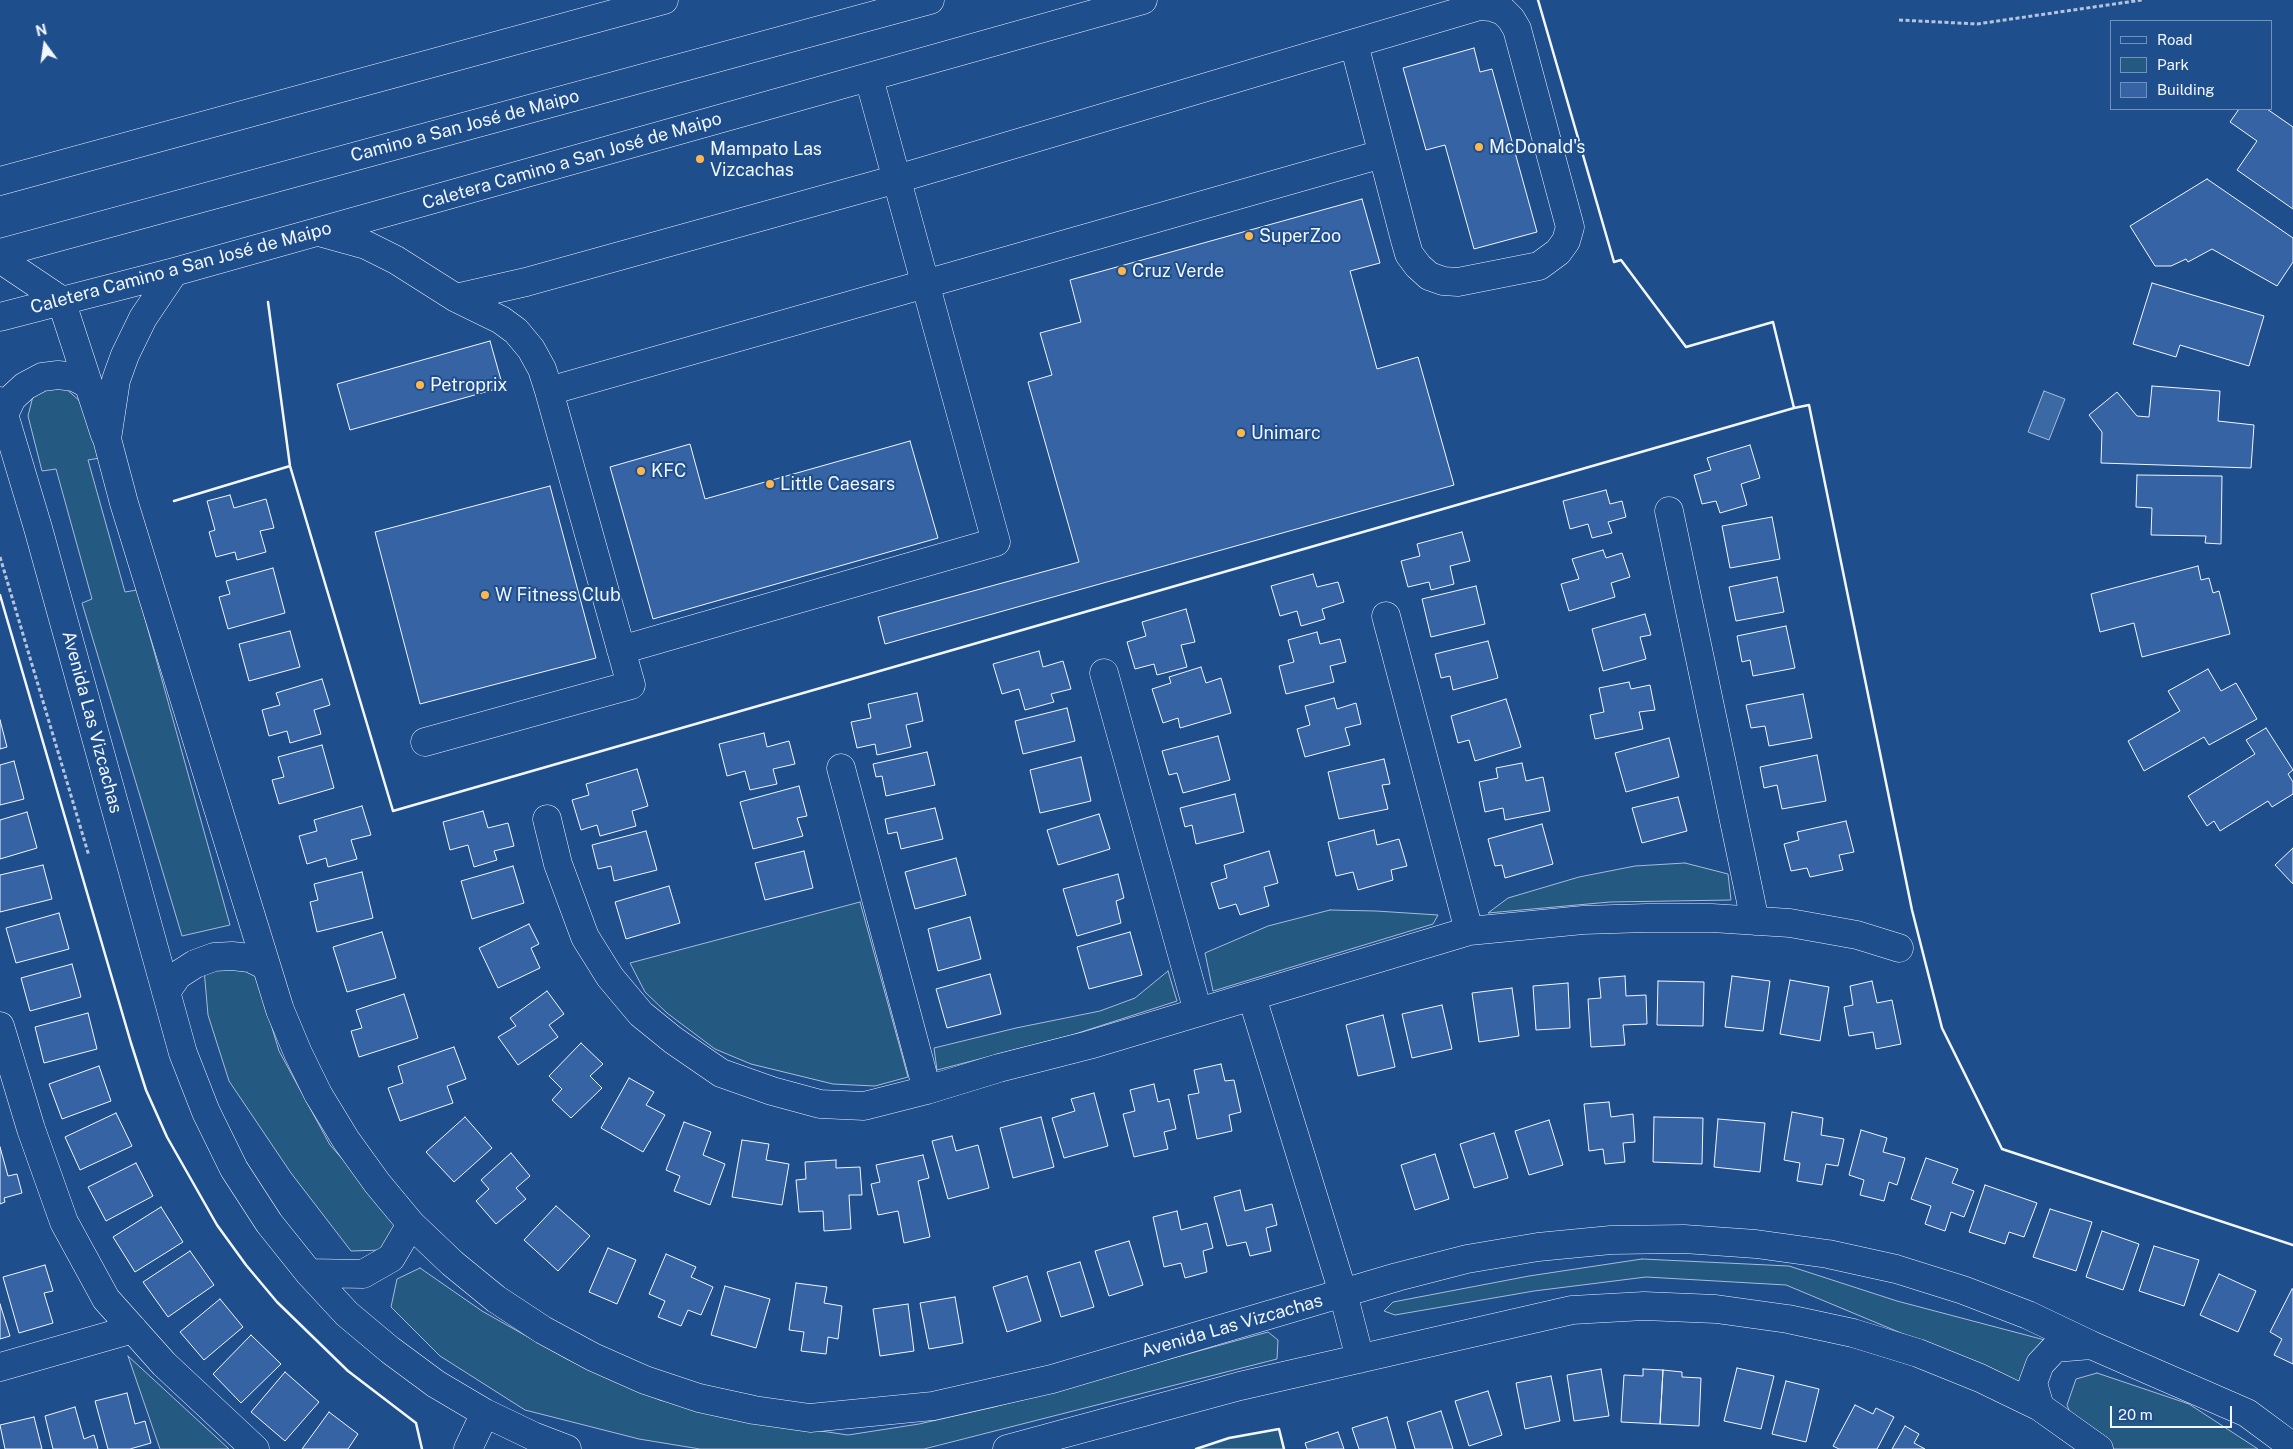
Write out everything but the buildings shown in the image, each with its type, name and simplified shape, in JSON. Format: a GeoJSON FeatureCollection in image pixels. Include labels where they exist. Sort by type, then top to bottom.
{"type":"FeatureCollection","features":[{"type":"Feature","properties":{"kind":"street"},"geometry":{"type":"LineString","coordinates":[[0,181],[664,0]]}},
{"type":"Feature","properties":{"kind":"street","name":"Camino a San José de Maipo"},"geometry":{"type":"LineString","coordinates":[[0,253],[930,0]]}},
{"type":"Feature","properties":{"kind":"street","name":"Caletera Camino a San José de Maipo"},"geometry":{"type":"LineString","coordinates":[[0,317],[174,272],[1143,0]]}},
{"type":"Feature","properties":{"kind":"street"},"geometry":{"type":"LineString","coordinates":[[456,298],[526,282],[897,179],[1354,44],[1456,6],[1492,6],[1503,11],[1512,19],[1517,29],[1570,226],[1566,241],[1558,252],[1538,266],[1458,282],[1443,281],[1429,276],[1418,266],[1410,254],[1354,44]]}},
{"type":"Feature","properties":{"kind":"street"},"geometry":{"type":"LineString","coordinates":[[621,650],[996,542],[868,78]]}},
{"type":"Feature","properties":{"kind":"street"},"geometry":{"type":"LineString","coordinates":[[549,391],[1382,154]]}},
{"type":"Feature","properties":{"kind":"street"},"geometry":{"type":"LineString","coordinates":[[318,232],[366,245],[396,260],[456,298],[501,320],[516,331],[531,349],[542,369],[549,391],[631,685],[425,742]]}},
{"type":"Feature","properties":{"kind":"street"},"geometry":{"type":"LineString","coordinates":[[0,259],[61,300]]}},
{"type":"Feature","properties":{"kind":"street","name":"Avenida Las Vizcachas"},"geometry":{"type":"LineString","coordinates":[[107,439],[116,380],[125,355],[143,318],[174,272]]}},
{"type":"Feature","properties":{"kind":"street","name":"Avenida Las Vizcachas"},"geometry":{"type":"LineString","coordinates":[[61,300],[107,439],[124,503],[266,966],[298,1053],[318,1094],[346,1140],[411,1224],[452,1263],[496,1299],[543,1330],[593,1357],[645,1380],[699,1398],[754,1410],[810,1418],[933,1406],[1052,1379],[1343,1293],[1467,1259],[1538,1247],[1611,1240],[1684,1239],[1756,1244],[1828,1254],[1934,1281],[2028,1315],[2091,1345],[2247,1413],[2293,1447]]}},
{"type":"Feature","properties":{"kind":"street"},"geometry":{"type":"LineString","coordinates":[[5,427],[12,398],[25,386],[42,377],[58,375],[74,377],[89,385]]}},
{"type":"Feature","properties":{"kind":"street","name":"Avenida Las Vizcachas"},"geometry":{"type":"LineString","coordinates":[[5,427],[41,538],[183,1053],[206,1112],[230,1161],[269,1223],[309,1273],[347,1314],[390,1350],[436,1384],[485,1413],[533,1436],[567,1449]]}},
{"type":"Feature","properties":{"kind":"street"},"geometry":{"type":"LineString","coordinates":[[1669,511],[1755,921]]}},
{"type":"Feature","properties":{"kind":"street"},"geometry":{"type":"LineString","coordinates":[[1386,616],[1469,931]]}},
{"type":"Feature","properties":{"kind":"street"},"geometry":{"type":"LineString","coordinates":[[1104,673],[1198,1012]]}},
{"type":"Feature","properties":{"kind":"street"},"geometry":{"type":"LineString","coordinates":[[841,768],[927,1090]]}},
{"type":"Feature","properties":{"kind":"street"},"geometry":{"type":"LineString","coordinates":[[547,818],[558,864],[585,937],[610,977],[641,1014],[673,1040],[721,1073],[772,1091],[820,1104],[864,1106],[927,1090],[999,1068],[1089,1046],[1469,931],[1583,920],[1712,918],[1790,923],[1857,935],[1899,948]]}},
{"type":"Feature","properties":{"kind":"street"},"geometry":{"type":"LineString","coordinates":[[166,992],[178,975],[195,964],[214,957],[250,958],[266,966]]}},
{"type":"Feature","properties":{"kind":"street"},"geometry":{"type":"LineString","coordinates":[[1252,997],[1343,1293],[1360,1359]]}},
{"type":"Feature","properties":{"kind":"street"},"geometry":{"type":"LineString","coordinates":[[0,1026],[9,1086],[64,1222],[106,1299],[164,1364],[255,1449]]}},
{"type":"Feature","properties":{"kind":"street"},"geometry":{"type":"LineString","coordinates":[[309,1273],[363,1274],[391,1258],[411,1224]]}},
{"type":"Feature","properties":{"kind":"street"},"geometry":{"type":"LineString","coordinates":[[1007,1449],[1240,1386],[1572,1310],[1644,1306],[1716,1309],[1788,1319],[1872,1339],[1918,1353],[1971,1374],[2040,1407],[2099,1449]]}},
{"type":"Feature","properties":{"kind":"street"},"geometry":{"type":"LineString","coordinates":[[0,1367],[133,1329]]}},
{"type":"Feature","properties":{"kind":"street","name":"Avenida Las Vizcachas"},"geometry":{"type":"LineString","coordinates":[[2040,1407],[2033,1383],[2040,1364],[2056,1348],[2091,1345]]}},
{"type":"Feature","properties":{"kind":"street"},"geometry":{"type":"LineString","coordinates":[[468,1449],[485,1413]]}},
{"type":"Feature","properties":{"kind":"path"},"geometry":{"type":"LineString","coordinates":[[1899,20],[1978,24],[2142,0]]}},
{"type":"Feature","properties":{"kind":"green space"},"geometry":{"type":"Polygon","coordinates":[[[64,387],[82,403],[100,458],[88,460],[125,592],[137,590],[230,925],[182,936],[82,603],[92,599],[56,469],[42,471],[28,416],[33,396],[49,388],[64,387]]]}},
{"type":"Feature","properties":{"kind":"green space"},"geometry":{"type":"Polygon","coordinates":[[[1685,863],[1728,874],[1731,900],[1610,902],[1488,913],[1508,898],[1579,877],[1635,866],[1685,863]]]}},
{"type":"Feature","properties":{"kind":"green space"},"geometry":{"type":"Polygon","coordinates":[[[860,902],[908,1077],[875,1086],[833,1084],[751,1064],[715,1049],[667,1013],[645,992],[630,963],[860,902]]]}},
{"type":"Feature","properties":{"kind":"green space"},"geometry":{"type":"Polygon","coordinates":[[[1330,910],[1438,915],[1433,924],[1213,991],[1205,953],[1268,926],[1330,910]]]}},
{"type":"Feature","properties":{"kind":"green space"},"geometry":{"type":"Polygon","coordinates":[[[252,968],[279,1051],[330,1145],[394,1217],[396,1233],[382,1250],[351,1251],[291,1173],[229,1081],[208,1015],[204,969],[252,968]]]}},
{"type":"Feature","properties":{"kind":"green space"},"geometry":{"type":"Polygon","coordinates":[[[1168,971],[1177,1001],[1072,1035],[937,1070],[934,1048],[1016,1028],[1100,1011],[1135,998],[1168,971]]]}},
{"type":"Feature","properties":{"kind":"green space"},"geometry":{"type":"Polygon","coordinates":[[[1642,1259],[1789,1266],[1897,1301],[2060,1344],[2040,1391],[1786,1285],[1646,1277],[1534,1291],[1395,1315],[1384,1311],[1393,1302],[1529,1276],[1642,1259]]]}},
{"type":"Feature","properties":{"kind":"green space"},"geometry":{"type":"Polygon","coordinates":[[[420,1268],[482,1311],[567,1359],[660,1400],[747,1420],[848,1435],[919,1424],[994,1407],[1268,1332],[1278,1340],[1277,1359],[924,1449],[700,1449],[639,1439],[525,1410],[440,1356],[391,1307],[397,1279],[420,1268]]]}},
{"type":"Feature","properties":{"kind":"green space"},"geometry":{"type":"Polygon","coordinates":[[[128,1356],[229,1449],[160,1449],[128,1356]]]}},
{"type":"Feature","properties":{"kind":"green space"},"geometry":{"type":"Polygon","coordinates":[[[2097,1373],[2189,1404],[2258,1449],[2110,1449],[2075,1425],[2067,1405],[2076,1379],[2097,1373]]]}},
{"type":"Feature","properties":{"kind":"green space"},"geometry":{"type":"Polygon","coordinates":[[[1279,1429],[1284,1449],[1196,1449],[1229,1438],[1279,1429]]]}},
{"type":"Feature","properties":{"kind":"shaded area"},"geometry":{"type":"Polygon","coordinates":[[[2044,391],[2065,399],[2049,440],[2028,432],[2044,391]]]}},
{"type":"Feature","properties":{"kind":"wall"},"geometry":{"type":"LineString","coordinates":[[268,302],[290,466],[393,811],[1794,408],[1773,322],[1686,347],[1621,260],[1614,262],[1538,0]]}},
{"type":"Feature","properties":{"kind":"wall"},"geometry":{"type":"LineString","coordinates":[[1794,408],[1809,405],[1912,910],[1942,1028],[2002,1149],[2293,1245]]}},
{"type":"Feature","properties":{"kind":"wall"},"geometry":{"type":"LineString","coordinates":[[174,501],[290,466]]}},
{"type":"Feature","properties":{"kind":"wall"},"geometry":{"type":"LineString","coordinates":[[0,595],[131,1043],[146,1090],[167,1137],[217,1225],[246,1265],[277,1302],[348,1371],[416,1423],[422,1449]]}},
{"type":"Feature","properties":{"kind":"wall"},"geometry":{"type":"LineString","coordinates":[[1196,1449],[1229,1438],[1279,1429],[1284,1449]]}},
{"type":"Feature","properties":{"kind":"place","name":"McDonald's"},"geometry":{"type":"Point","coordinates":[1479,147]}},
{"type":"Feature","properties":{"kind":"place","name":"Mampato Las Vizcachas"},"geometry":{"type":"Point","coordinates":[700,159]}},
{"type":"Feature","properties":{"kind":"place","name":"SuperZoo"},"geometry":{"type":"Point","coordinates":[1249,236]}},
{"type":"Feature","properties":{"kind":"place","name":"Cruz Verde"},"geometry":{"type":"Point","coordinates":[1122,271]}},
{"type":"Feature","properties":{"kind":"place","name":"Petroprix"},"geometry":{"type":"Point","coordinates":[420,385]}},
{"type":"Feature","properties":{"kind":"place","name":"Unimarc"},"geometry":{"type":"Point","coordinates":[1241,433]}},
{"type":"Feature","properties":{"kind":"place","name":"KFC"},"geometry":{"type":"Point","coordinates":[641,471]}},
{"type":"Feature","properties":{"kind":"place","name":"Little Caesars"},"geometry":{"type":"Point","coordinates":[770,484]}},
{"type":"Feature","properties":{"kind":"place","name":"W Fitness Club"},"geometry":{"type":"Point","coordinates":[485,595]}}]}
